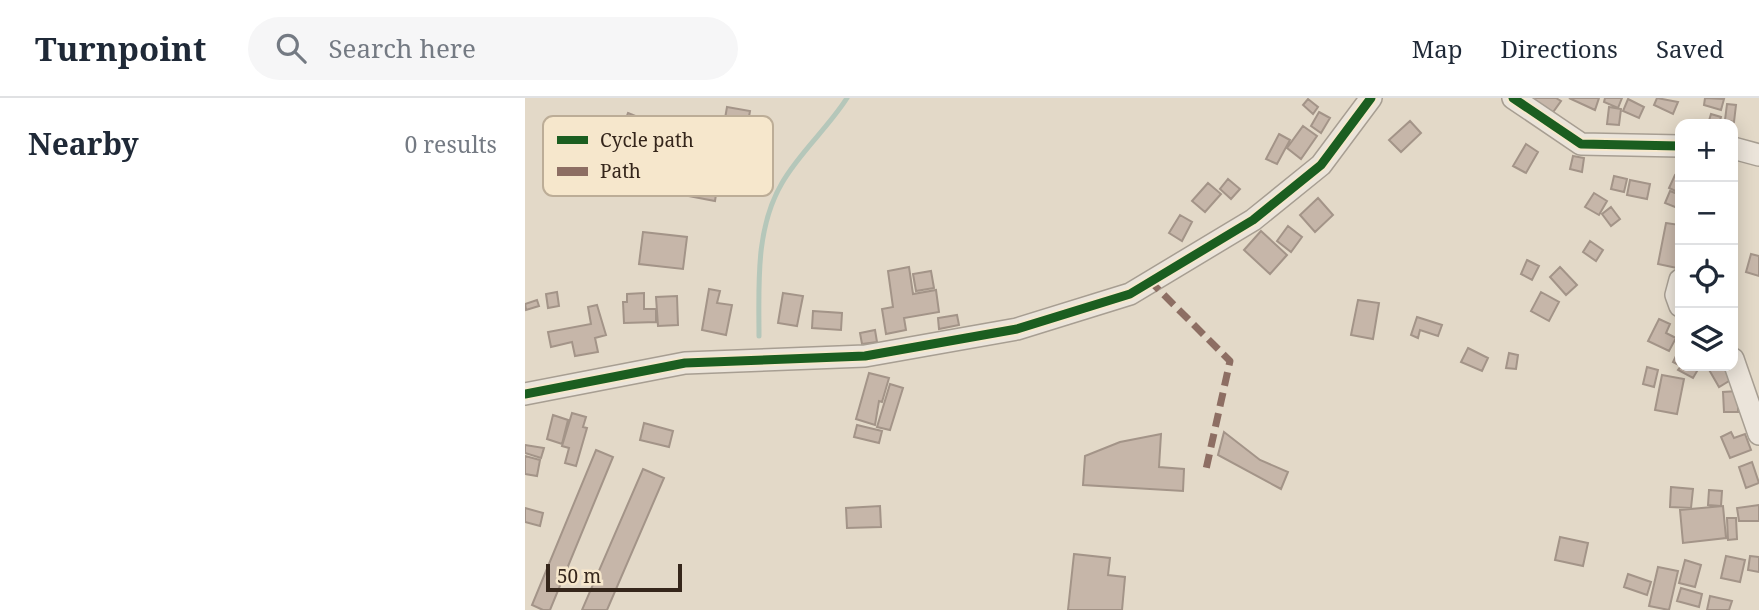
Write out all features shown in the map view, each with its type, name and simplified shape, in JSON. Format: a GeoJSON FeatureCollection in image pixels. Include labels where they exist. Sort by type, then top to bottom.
{"type":"FeatureCollection","features":[{"type":"Feature","properties":{"kind":"street"},"geometry":{"type":"LineString","coordinates":[[525,394],[685,363],[865,356],[1017,329],[1130,294],[1253,220],[1321,165],[1371,98]]}},
{"type":"Feature","properties":{"kind":"street"},"geometry":{"type":"LineString","coordinates":[[1513,98],[1581,144],[1675,146]]}},
{"type":"Feature","properties":{"kind":"street"},"geometry":{"type":"LineString","coordinates":[[1738,149],[1759,155]]}},
{"type":"Feature","properties":{"kind":"street"},"geometry":{"type":"LineString","coordinates":[[1737,371],[1759,434]]}},
{"type":"Feature","properties":{"kind":"building"},"geometry":{"type":"Polygon","coordinates":[[[1533,98],[1556,98],[1561,101],[1551,115],[1531,101],[1533,98]]]}},
{"type":"Feature","properties":{"kind":"building"},"geometry":{"type":"Polygon","coordinates":[[[1569,98],[1599,98],[1595,110],[1569,98]]]}},
{"type":"Feature","properties":{"kind":"building"},"geometry":{"type":"Polygon","coordinates":[[[1605,98],[1622,98],[1618,108],[1604,102],[1605,98]]]}},
{"type":"Feature","properties":{"kind":"building"},"geometry":{"type":"Polygon","coordinates":[[[1657,98],[1678,102],[1673,114],[1654,105],[1657,98]]]}},
{"type":"Feature","properties":{"kind":"building"},"geometry":{"type":"Polygon","coordinates":[[[1705,98],[1724,99],[1721,110],[1704,105],[1705,98]]]}},
{"type":"Feature","properties":{"kind":"building"},"geometry":{"type":"Polygon","coordinates":[[[1308,99],[1318,107],[1313,114],[1303,105],[1308,99]]]}},
{"type":"Feature","properties":{"kind":"building"},"geometry":{"type":"Polygon","coordinates":[[[1628,99],[1644,107],[1639,118],[1623,111],[1628,99]]]}},
{"type":"Feature","properties":{"kind":"building"},"geometry":{"type":"Polygon","coordinates":[[[1727,104],[1736,105],[1734,119],[1725,119],[1727,104]]]}},
{"type":"Feature","properties":{"kind":"building"},"geometry":{"type":"Polygon","coordinates":[[[727,107],[750,111],[749,116],[725,116],[727,107]]]}},
{"type":"Feature","properties":{"kind":"building"},"geometry":{"type":"Polygon","coordinates":[[[1609,107],[1621,109],[1619,125],[1607,124],[1609,107]]]}},
{"type":"Feature","properties":{"kind":"building"},"geometry":{"type":"Polygon","coordinates":[[[1319,112],[1330,118],[1321,133],[1311,126],[1319,112]]]}},
{"type":"Feature","properties":{"kind":"building"},"geometry":{"type":"Polygon","coordinates":[[[1711,114],[1721,117],[1720,119],[1710,119],[1711,114]]]}},
{"type":"Feature","properties":{"kind":"building"},"geometry":{"type":"Polygon","coordinates":[[[1410,121],[1421,133],[1401,152],[1389,140],[1410,121]]]}},
{"type":"Feature","properties":{"kind":"building"},"geometry":{"type":"Polygon","coordinates":[[[1303,126],[1317,136],[1301,159],[1287,148],[1303,126]]]}},
{"type":"Feature","properties":{"kind":"building"},"geometry":{"type":"Polygon","coordinates":[[[1279,134],[1290,140],[1277,164],[1266,159],[1279,134]]]}},
{"type":"Feature","properties":{"kind":"building"},"geometry":{"type":"Polygon","coordinates":[[[1526,144],[1538,152],[1526,173],[1513,166],[1526,144]]]}},
{"type":"Feature","properties":{"kind":"building"},"geometry":{"type":"Polygon","coordinates":[[[1573,156],[1584,158],[1582,172],[1570,169],[1573,156]]]}},
{"type":"Feature","properties":{"kind":"building"},"geometry":{"type":"Polygon","coordinates":[[[1675,175],[1675,191],[1669,188],[1675,175]]]}},
{"type":"Feature","properties":{"kind":"building"},"geometry":{"type":"Polygon","coordinates":[[[1614,176],[1627,179],[1624,192],[1611,189],[1614,176]]]}},
{"type":"Feature","properties":{"kind":"building"},"geometry":{"type":"Polygon","coordinates":[[[1228,179],[1240,189],[1231,199],[1220,189],[1228,179]]]}},
{"type":"Feature","properties":{"kind":"building"},"geometry":{"type":"Polygon","coordinates":[[[1630,180],[1650,184],[1647,199],[1627,195],[1630,180]]]}},
{"type":"Feature","properties":{"kind":"building"},"geometry":{"type":"Polygon","coordinates":[[[1208,183],[1221,194],[1205,212],[1192,201],[1208,183]]]}},
{"type":"Feature","properties":{"kind":"building"},"geometry":{"type":"Polygon","coordinates":[[[1670,191],[1675,193],[1675,207],[1665,203],[1670,191]]]}},
{"type":"Feature","properties":{"kind":"building"},"geometry":{"type":"Polygon","coordinates":[[[1594,193],[1607,201],[1599,215],[1585,207],[1594,193]]]}},
{"type":"Feature","properties":{"kind":"building"},"geometry":{"type":"Polygon","coordinates":[[[688,196],[716,196],[715,201],[688,196]]]}},
{"type":"Feature","properties":{"kind":"building"},"geometry":{"type":"Polygon","coordinates":[[[1318,198],[1333,215],[1315,232],[1300,215],[1318,198]]]}},
{"type":"Feature","properties":{"kind":"building"},"geometry":{"type":"Polygon","coordinates":[[[1611,207],[1620,219],[1611,226],[1602,214],[1611,207]]]}},
{"type":"Feature","properties":{"kind":"building"},"geometry":{"type":"Polygon","coordinates":[[[1180,215],[1192,222],[1182,241],[1169,233],[1180,215]]]}},
{"type":"Feature","properties":{"kind":"building"},"geometry":{"type":"Polygon","coordinates":[[[1666,223],[1675,224],[1675,268],[1658,264],[1666,223]]]}},
{"type":"Feature","properties":{"kind":"building"},"geometry":{"type":"Polygon","coordinates":[[[1288,226],[1302,237],[1291,252],[1277,241],[1288,226]]]}},
{"type":"Feature","properties":{"kind":"building"},"geometry":{"type":"Polygon","coordinates":[[[1261,231],[1287,255],[1270,274],[1244,250],[1261,231]]]}},
{"type":"Feature","properties":{"kind":"building"},"geometry":{"type":"Polygon","coordinates":[[[643,232],[687,237],[683,269],[639,264],[643,232]]]}},
{"type":"Feature","properties":{"kind":"building"},"geometry":{"type":"Polygon","coordinates":[[[1590,241],[1603,250],[1596,261],[1583,252],[1590,241]]]}},
{"type":"Feature","properties":{"kind":"building"},"geometry":{"type":"Polygon","coordinates":[[[1751,254],[1759,256],[1759,276],[1746,272],[1751,254]]]}},
{"type":"Feature","properties":{"kind":"building"},"geometry":{"type":"Polygon","coordinates":[[[1527,260],[1539,266],[1532,280],[1521,274],[1527,260]]]}},
{"type":"Feature","properties":{"kind":"building"},"geometry":{"type":"Polygon","coordinates":[[[909,267],[913,294],[936,290],[939,312],[904,318],[906,330],[886,334],[882,309],[893,307],[888,271],[909,267]]]}},
{"type":"Feature","properties":{"kind":"building"},"geometry":{"type":"Polygon","coordinates":[[[1560,267],[1577,285],[1566,295],[1550,277],[1560,267]]]}},
{"type":"Feature","properties":{"kind":"building"},"geometry":{"type":"Polygon","coordinates":[[[931,271],[934,288],[916,291],[913,274],[931,271]]]}},
{"type":"Feature","properties":{"kind":"building"},"geometry":{"type":"Polygon","coordinates":[[[709,289],[720,291],[717,303],[732,305],[726,335],[702,330],[709,289]]]}},
{"type":"Feature","properties":{"kind":"building"},"geometry":{"type":"Polygon","coordinates":[[[557,292],[559,306],[548,308],[546,294],[557,292]]]}},
{"type":"Feature","properties":{"kind":"building"},"geometry":{"type":"Polygon","coordinates":[[[1541,292],[1559,302],[1549,321],[1531,311],[1541,292]]]}},
{"type":"Feature","properties":{"kind":"building"},"geometry":{"type":"Polygon","coordinates":[[[644,293],[644,309],[656,309],[656,322],[624,323],[623,302],[627,302],[627,294],[644,293]]]}},
{"type":"Feature","properties":{"kind":"building"},"geometry":{"type":"Polygon","coordinates":[[[783,293],[803,296],[797,326],[778,323],[783,293]]]}},
{"type":"Feature","properties":{"kind":"building"},"geometry":{"type":"Polygon","coordinates":[[[677,296],[678,325],[658,326],[656,297],[677,296]]]}},
{"type":"Feature","properties":{"kind":"building"},"geometry":{"type":"Polygon","coordinates":[[[537,300],[539,306],[526,310],[525,304],[537,300]]]}},
{"type":"Feature","properties":{"kind":"building"},"geometry":{"type":"Polygon","coordinates":[[[1358,300],[1379,303],[1373,339],[1351,335],[1358,300]]]}},
{"type":"Feature","properties":{"kind":"building"},"geometry":{"type":"Polygon","coordinates":[[[597,305],[606,335],[595,338],[598,352],[575,356],[572,342],[551,347],[548,332],[591,324],[588,307],[597,305]]]}},
{"type":"Feature","properties":{"kind":"building"},"geometry":{"type":"Polygon","coordinates":[[[813,311],[842,313],[841,330],[812,328],[813,311]]]}},
{"type":"Feature","properties":{"kind":"building"},"geometry":{"type":"Polygon","coordinates":[[[957,315],[959,325],[939,329],[938,318],[957,315]]]}},
{"type":"Feature","properties":{"kind":"building"},"geometry":{"type":"Polygon","coordinates":[[[1417,317],[1442,325],[1438,336],[1420,330],[1418,338],[1411,335],[1417,317]]]}},
{"type":"Feature","properties":{"kind":"building"},"geometry":{"type":"Polygon","coordinates":[[[1659,319],[1670,324],[1666,333],[1675,340],[1669,351],[1648,341],[1659,319]]]}},
{"type":"Feature","properties":{"kind":"building"},"geometry":{"type":"Polygon","coordinates":[[[875,330],[877,342],[862,344],[860,333],[875,330]]]}},
{"type":"Feature","properties":{"kind":"building"},"geometry":{"type":"Polygon","coordinates":[[[1468,348],[1488,358],[1482,371],[1461,362],[1468,348]]]}},
{"type":"Feature","properties":{"kind":"building"},"geometry":{"type":"Polygon","coordinates":[[[1509,353],[1518,355],[1516,369],[1506,368],[1509,353]]]}},
{"type":"Feature","properties":{"kind":"building"},"geometry":{"type":"Polygon","coordinates":[[[1647,367],[1658,370],[1654,387],[1643,384],[1647,367]]]}},
{"type":"Feature","properties":{"kind":"building"},"geometry":{"type":"Polygon","coordinates":[[[1680,371],[1697,371],[1693,378],[1680,371]]]}},
{"type":"Feature","properties":{"kind":"building"},"geometry":{"type":"Polygon","coordinates":[[[1710,371],[1730,371],[1734,378],[1719,387],[1710,371]]]}},
{"type":"Feature","properties":{"kind":"building"},"geometry":{"type":"Polygon","coordinates":[[[869,373],[889,378],[882,402],[879,401],[875,425],[856,419],[869,373]]]}},
{"type":"Feature","properties":{"kind":"building"},"geometry":{"type":"Polygon","coordinates":[[[1662,375],[1684,379],[1677,414],[1655,410],[1662,375]]]}},
{"type":"Feature","properties":{"kind":"building"},"geometry":{"type":"Polygon","coordinates":[[[890,384],[903,388],[890,430],[877,427],[890,384]]]}},
{"type":"Feature","properties":{"kind":"building"},"geometry":{"type":"Polygon","coordinates":[[[1738,391],[1738,412],[1724,412],[1723,392],[1738,391]]]}},
{"type":"Feature","properties":{"kind":"building"},"geometry":{"type":"Polygon","coordinates":[[[572,413],[586,417],[583,427],[587,428],[576,466],[565,463],[569,448],[562,446],[572,413]]]}},
{"type":"Feature","properties":{"kind":"building"},"geometry":{"type":"Polygon","coordinates":[[[553,415],[568,420],[562,444],[547,439],[553,415]]]}},
{"type":"Feature","properties":{"kind":"building"},"geometry":{"type":"Polygon","coordinates":[[[644,423],[673,431],[669,447],[640,440],[644,423]]]}},
{"type":"Feature","properties":{"kind":"building"},"geometry":{"type":"Polygon","coordinates":[[[857,425],[882,431],[879,443],[854,437],[857,425]]]}},
{"type":"Feature","properties":{"kind":"building"},"geometry":{"type":"Polygon","coordinates":[[[1224,432],[1260,460],[1288,472],[1281,489],[1218,455],[1224,432]]]}},
{"type":"Feature","properties":{"kind":"building"},"geometry":{"type":"Polygon","coordinates":[[[1731,432],[1734,438],[1745,434],[1751,450],[1730,458],[1721,437],[1731,432]]]}},
{"type":"Feature","properties":{"kind":"building"},"geometry":{"type":"Polygon","coordinates":[[[1161,434],[1159,467],[1184,469],[1183,491],[1083,485],[1085,456],[1120,442],[1161,434]]]}},
{"type":"Feature","properties":{"kind":"building"},"geometry":{"type":"Polygon","coordinates":[[[525,445],[544,448],[541,458],[525,453],[525,445]]]}},
{"type":"Feature","properties":{"kind":"building"},"geometry":{"type":"Polygon","coordinates":[[[596,450],[613,457],[550,610],[543,610],[532,605],[596,450]]]}},
{"type":"Feature","properties":{"kind":"building"},"geometry":{"type":"Polygon","coordinates":[[[525,456],[540,460],[537,476],[525,474],[525,456]]]}},
{"type":"Feature","properties":{"kind":"building"},"geometry":{"type":"Polygon","coordinates":[[[1752,462],[1759,483],[1746,488],[1739,467],[1752,462]]]}},
{"type":"Feature","properties":{"kind":"building"},"geometry":{"type":"Polygon","coordinates":[[[643,469],[664,478],[607,610],[582,610],[643,469]]]}},
{"type":"Feature","properties":{"kind":"building"},"geometry":{"type":"Polygon","coordinates":[[[1671,487],[1693,489],[1691,508],[1670,507],[1671,487]]]}},
{"type":"Feature","properties":{"kind":"building"},"geometry":{"type":"Polygon","coordinates":[[[1709,490],[1722,491],[1721,506],[1708,505],[1709,490]]]}},
{"type":"Feature","properties":{"kind":"building"},"geometry":{"type":"Polygon","coordinates":[[[1759,505],[1759,521],[1739,521],[1737,508],[1759,505]]]}},
{"type":"Feature","properties":{"kind":"building"},"geometry":{"type":"Polygon","coordinates":[[[880,506],[881,527],[847,528],[846,508],[880,506]]]}},
{"type":"Feature","properties":{"kind":"building"},"geometry":{"type":"Polygon","coordinates":[[[1723,506],[1726,538],[1683,543],[1680,510],[1723,506]]]}},
{"type":"Feature","properties":{"kind":"building"},"geometry":{"type":"Polygon","coordinates":[[[525,508],[543,513],[540,526],[525,522],[525,508]]]}},
{"type":"Feature","properties":{"kind":"building"},"geometry":{"type":"Polygon","coordinates":[[[1727,518],[1736,518],[1737,539],[1728,540],[1727,518]]]}},
{"type":"Feature","properties":{"kind":"building"},"geometry":{"type":"Polygon","coordinates":[[[1560,537],[1588,543],[1583,566],[1555,560],[1560,537]]]}},
{"type":"Feature","properties":{"kind":"building"},"geometry":{"type":"Polygon","coordinates":[[[1074,554],[1110,558],[1108,575],[1125,577],[1122,610],[1068,610],[1074,554]]]}},
{"type":"Feature","properties":{"kind":"building"},"geometry":{"type":"Polygon","coordinates":[[[1726,556],[1745,560],[1740,582],[1721,578],[1726,556]]]}},
{"type":"Feature","properties":{"kind":"building"},"geometry":{"type":"Polygon","coordinates":[[[1750,556],[1759,557],[1759,572],[1748,570],[1750,556]]]}},
{"type":"Feature","properties":{"kind":"building"},"geometry":{"type":"Polygon","coordinates":[[[1685,560],[1701,565],[1695,587],[1679,583],[1685,560]]]}},
{"type":"Feature","properties":{"kind":"building"},"geometry":{"type":"Polygon","coordinates":[[[1658,567],[1678,571],[1669,610],[1649,606],[1658,567]]]}},
{"type":"Feature","properties":{"kind":"building"},"geometry":{"type":"Polygon","coordinates":[[[1628,574],[1651,582],[1647,595],[1624,587],[1628,574]]]}},
{"type":"Feature","properties":{"kind":"building"},"geometry":{"type":"Polygon","coordinates":[[[1681,588],[1702,594],[1699,607],[1677,601],[1681,588]]]}},
{"type":"Feature","properties":{"kind":"building"},"geometry":{"type":"Polygon","coordinates":[[[1710,596],[1732,601],[1729,610],[1707,610],[1710,596]]]}},
{"type":"Feature","properties":{"kind":"waterway"},"geometry":{"type":"LineString","coordinates":[[759,336],[760,258],[773,201],[789,172],[847,98]]}},
{"type":"Feature","properties":{"kind":"marked path"},"geometry":{"type":"LineString","coordinates":[[1149,280],[1230,361],[1205,474]]}},
{"type":"Feature","properties":{"kind":"cycle path"},"geometry":{"type":"LineString","coordinates":[[525,394],[685,363],[865,356],[1017,329],[1130,294],[1253,220],[1321,165],[1371,98]]}},
{"type":"Feature","properties":{"kind":"cycle path"},"geometry":{"type":"LineString","coordinates":[[1513,98],[1581,144],[1675,146]]}}]}
